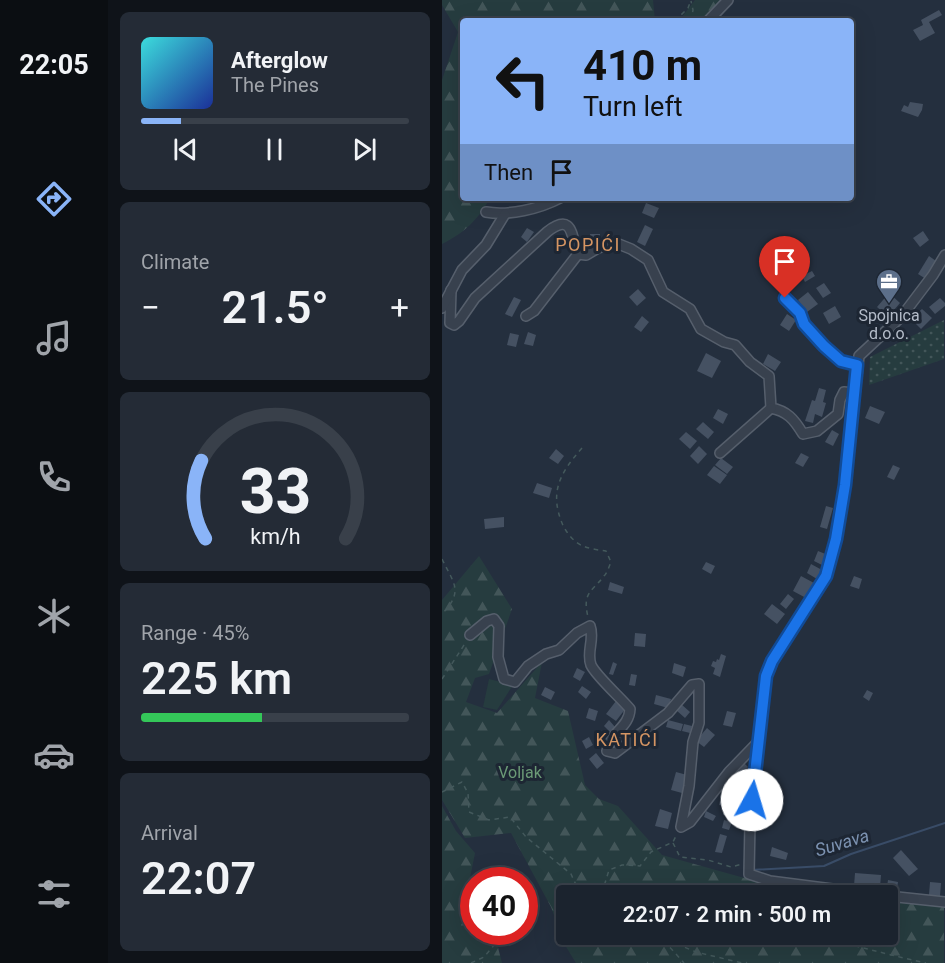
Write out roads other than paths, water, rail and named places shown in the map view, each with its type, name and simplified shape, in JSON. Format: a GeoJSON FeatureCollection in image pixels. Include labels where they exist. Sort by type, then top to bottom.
{"type":"FeatureCollection","features":[{"type":"Feature","properties":{"kind":"street"},"geometry":{"type":"LineString","coordinates":[[711,18],[728,0]]}},
{"type":"Feature","properties":{"kind":"street"},"geometry":{"type":"LineString","coordinates":[[486,212],[505,214],[516,210],[532,210],[553,201]]}},
{"type":"Feature","properties":{"kind":"street"},"geometry":{"type":"LineString","coordinates":[[442,308],[462,270],[486,245],[505,214]]}},
{"type":"Feature","properties":{"kind":"street"},"geometry":{"type":"LineString","coordinates":[[451,290],[450,323],[454,325],[475,298],[556,225],[565,226],[572,231],[578,254]]}},
{"type":"Feature","properties":{"kind":"street"},"geometry":{"type":"LineString","coordinates":[[578,254],[586,255],[598,248],[616,243],[648,260],[663,292],[690,309],[701,329],[724,342],[735,345],[750,362],[769,376],[771,408]]}},
{"type":"Feature","properties":{"kind":"street"},"geometry":{"type":"LineString","coordinates":[[526,316],[534,311],[578,254]]}},
{"type":"Feature","properties":{"kind":"street"},"geometry":{"type":"LineString","coordinates":[[801,885],[770,881],[749,867],[750,822],[766,676],[772,661],[826,576],[836,539],[845,485],[859,356],[902,316],[933,275],[944,255]]}},
{"type":"Feature","properties":{"kind":"street"},"geometry":{"type":"LineString","coordinates":[[785,298],[800,313],[804,324],[824,346],[841,361],[857,365]]}},
{"type":"Feature","properties":{"kind":"street"},"geometry":{"type":"LineString","coordinates":[[771,408],[784,411],[795,421],[802,434],[817,431],[838,414],[844,392],[854,393]]}},
{"type":"Feature","properties":{"kind":"street"},"geometry":{"type":"LineString","coordinates":[[720,453],[771,408]]}},
{"type":"Feature","properties":{"kind":"street"},"geometry":{"type":"LineString","coordinates":[[470,635],[487,621],[494,619],[499,626],[498,657],[504,679],[515,682],[528,666],[546,654],[559,650],[577,633],[590,626],[594,634],[589,653],[591,665],[630,709],[630,719],[609,742],[607,751],[615,753],[668,713],[692,685],[699,684],[698,723],[693,742],[689,786],[681,827],[690,822],[729,772],[760,740]]}},
{"type":"Feature","properties":{"kind":"street"},"geometry":{"type":"LineString","coordinates":[[898,897],[944,902]]}},
{"type":"Feature","properties":{"kind":"waterway","name":"Suvava"},"geometry":{"type":"LineString","coordinates":[[751,870],[824,866],[851,854],[945,823]]}},
{"type":"Feature","properties":{"kind":"place","name":"Spojnica d.o.o."},"geometry":{"type":"Point","coordinates":[889,305]}},
{"type":"Feature","properties":{"kind":"district","name":"POPIĆI"},"geometry":{"type":"Point","coordinates":[588,245]}},
{"type":"Feature","properties":{"kind":"district","name":"KATIĆI"},"geometry":{"type":"Point","coordinates":[627,740]}},
{"type":"Feature","properties":{"kind":"park label","name":"Voljak"},"geometry":{"type":"Point","coordinates":[520,772]}}]}
